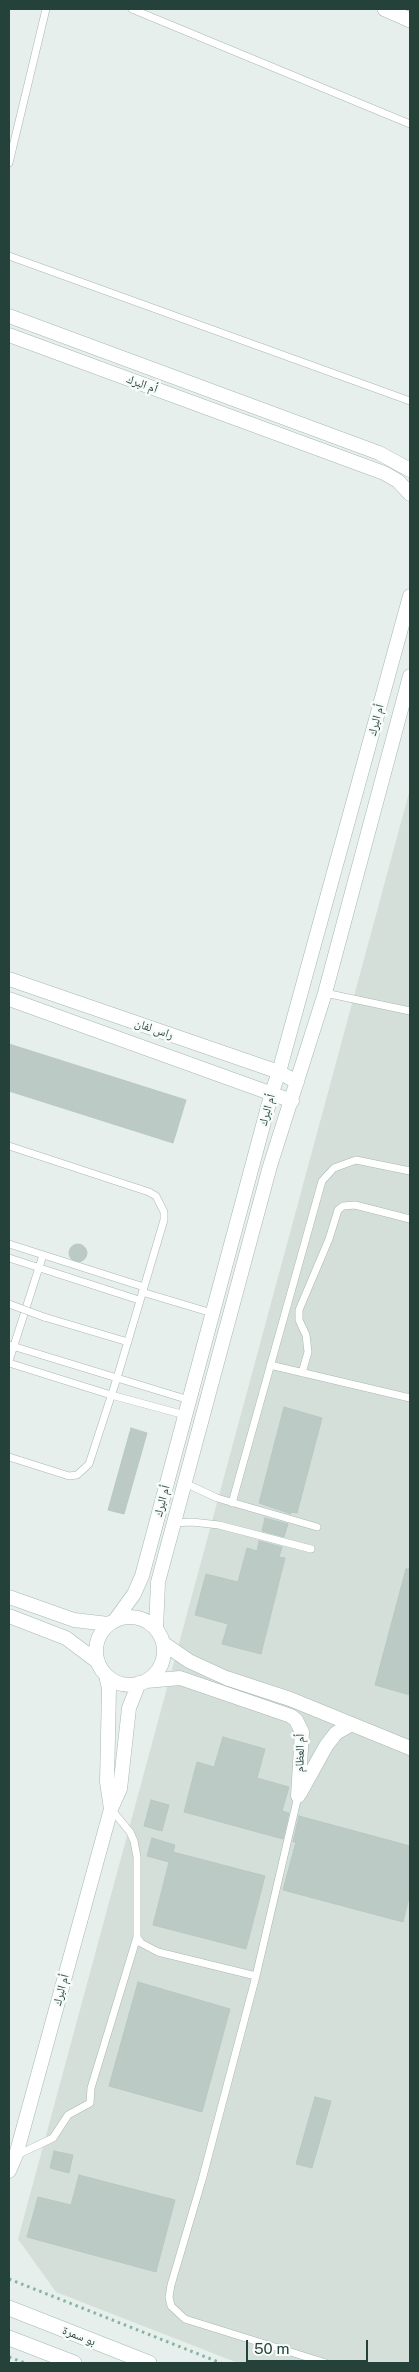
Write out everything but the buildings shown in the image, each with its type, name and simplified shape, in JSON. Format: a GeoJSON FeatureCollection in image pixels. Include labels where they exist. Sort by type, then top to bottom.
{"type":"FeatureCollection","features":[{"type":"Feature","properties":{"kind":"street"},"geometry":{"type":"LineString","coordinates":[[385,9],[410,20]]}},
{"type":"Feature","properties":{"kind":"street","name":"أم البرك"},"geometry":{"type":"LineString","coordinates":[[9,316],[379,454],[410,470]]}},
{"type":"Feature","properties":{"kind":"street","name":"أم البرك"},"geometry":{"type":"LineString","coordinates":[[9,335],[384,473],[398,481],[410,494]]}},
{"type":"Feature","properties":{"kind":"street","name":"أم البرك"},"geometry":{"type":"LineString","coordinates":[[112,1622],[134,1594],[142,1576],[272,1092],[410,596]]}},
{"type":"Feature","properties":{"kind":"street","name":"أم البرك"},"geometry":{"type":"LineString","coordinates":[[156,1629],[158,1582],[270,1166],[325,993],[410,676]]}},
{"type":"Feature","properties":{"kind":"street","name":"راس لفان"},"geometry":{"type":"LineString","coordinates":[[9,979],[279,1072],[297,1082]]}},
{"type":"Feature","properties":{"kind":"street","name":"راس لفان"},"geometry":{"type":"LineString","coordinates":[[9,999],[272,1092],[292,1101]]}},
{"type":"Feature","properties":{"kind":"street"},"geometry":{"type":"LineString","coordinates":[[253,1162],[262,1160],[270,1166]]}},
{"type":"Feature","properties":{"kind":"street"},"geometry":{"type":"LineString","coordinates":[[9,1597],[74,1620],[112,1622],[130,1616],[145,1620],[156,1629],[163,1643],[164,1652],[159,1669],[142,1682],[125,1684],[106,1675],[98,1662],[80,1647],[58,1634],[9,1616]]}},
{"type":"Feature","properties":{"kind":"street"},"geometry":{"type":"LineString","coordinates":[[98,1662],[97,1641],[101,1632],[112,1622]]}},
{"type":"Feature","properties":{"kind":"street"},"geometry":{"type":"LineString","coordinates":[[163,1643],[189,1661],[226,1678],[290,1699],[410,1748]]}},
{"type":"Feature","properties":{"kind":"street","name":"أم البرك"},"geometry":{"type":"LineString","coordinates":[[106,1675],[109,1689],[106,1782],[111,1809]]}},
{"type":"Feature","properties":{"kind":"street","name":"أم العظام"},"geometry":{"type":"LineString","coordinates":[[142,1682],[180,1678],[291,1716],[296,1720],[302,1732],[298,1796]]}},
{"type":"Feature","properties":{"kind":"street","name":"أم البرك"},"geometry":{"type":"LineString","coordinates":[[9,2171],[16,2155],[111,1809],[120,1788],[129,1708],[142,1682]]}},
{"type":"Feature","properties":{"kind":"street","name":"أم العظام"},"geometry":{"type":"LineString","coordinates":[[298,1796],[326,1746],[336,1733],[350,1724]]}},
{"type":"Feature","properties":{"kind":"street","name":"بو سمرة"},"geometry":{"type":"LineString","coordinates":[[9,2308],[149,2363]]}},
{"type":"Feature","properties":{"kind":"street"},"geometry":{"type":"LineString","coordinates":[[9,2338],[74,2363]]}},
{"type":"Feature","properties":{"kind":"lane"},"geometry":{"type":"LineString","coordinates":[[9,163],[46,9]]}},
{"type":"Feature","properties":{"kind":"lane"},"geometry":{"type":"LineString","coordinates":[[132,9],[410,124]]}},
{"type":"Feature","properties":{"kind":"lane"},"geometry":{"type":"LineString","coordinates":[[9,256],[410,401]]}},
{"type":"Feature","properties":{"kind":"lane"},"geometry":{"type":"LineString","coordinates":[[325,993],[410,1011]]}},
{"type":"Feature","properties":{"kind":"lane"},"geometry":{"type":"LineString","coordinates":[[9,1146],[149,1192],[156,1196],[161,1204],[164,1220],[89,1464],[77,1475],[69,1476],[9,1457]]}},
{"type":"Feature","properties":{"kind":"lane"},"geometry":{"type":"LineString","coordinates":[[232,1503],[318,1190],[326,1175],[338,1166],[356,1160],[410,1171]]}},
{"type":"Feature","properties":{"kind":"lane"},"geometry":{"type":"LineString","coordinates":[[302,1373],[308,1352],[306,1335],[299,1320],[299,1310],[329,1239],[338,1210],[343,1206],[355,1205],[410,1219]]}},
{"type":"Feature","properties":{"kind":"lane"},"geometry":{"type":"LineString","coordinates":[[9,1244],[212,1313]]}},
{"type":"Feature","properties":{"kind":"lane"},"geometry":{"type":"LineString","coordinates":[[43,1255],[11,1346],[9,1362],[111,1395],[185,1415]]}},
{"type":"Feature","properties":{"kind":"lane"},"geometry":{"type":"LineString","coordinates":[[9,1258],[139,1300]]}},
{"type":"Feature","properties":{"kind":"lane"},"geometry":{"type":"LineString","coordinates":[[9,1304],[44,1317],[128,1342]]}},
{"type":"Feature","properties":{"kind":"lane"},"geometry":{"type":"LineString","coordinates":[[11,1346],[189,1400]]}},
{"type":"Feature","properties":{"kind":"lane"},"geometry":{"type":"LineString","coordinates":[[270,1365],[410,1398]]}},
{"type":"Feature","properties":{"kind":"lane"},"geometry":{"type":"LineString","coordinates":[[185,1483],[232,1503],[317,1527]]}},
{"type":"Feature","properties":{"kind":"lane"},"geometry":{"type":"LineString","coordinates":[[174,1523],[192,1522],[219,1525],[310,1549]]}},
{"type":"Feature","properties":{"kind":"lane"},"geometry":{"type":"LineString","coordinates":[[298,1796],[256,1976],[169,2298],[171,2306],[185,2319],[326,2363]]}},
{"type":"Feature","properties":{"kind":"lane"},"geometry":{"type":"LineString","coordinates":[[16,2155],[53,2138],[68,2116],[90,2104],[92,2088],[137,1936],[138,1857],[130,1832],[111,1809]]}},
{"type":"Feature","properties":{"kind":"lane"},"geometry":{"type":"LineString","coordinates":[[137,1936],[141,1943],[158,1952],[256,1976]]}},
{"type":"Feature","properties":{"kind":"path"},"geometry":{"type":"LineString","coordinates":[[9,2279],[221,2363]]}},
{"type":"Feature","properties":{"kind":"path"},"geometry":{"type":"LineString","coordinates":[[9,2357],[25,2363]]}},
{"type":"Feature","properties":{"kind":"shaded area"},"geometry":{"type":"Polygon","coordinates":[[[410,789],[410,2363],[238,2363],[56,2292],[18,2239],[410,789]]]}}]}
